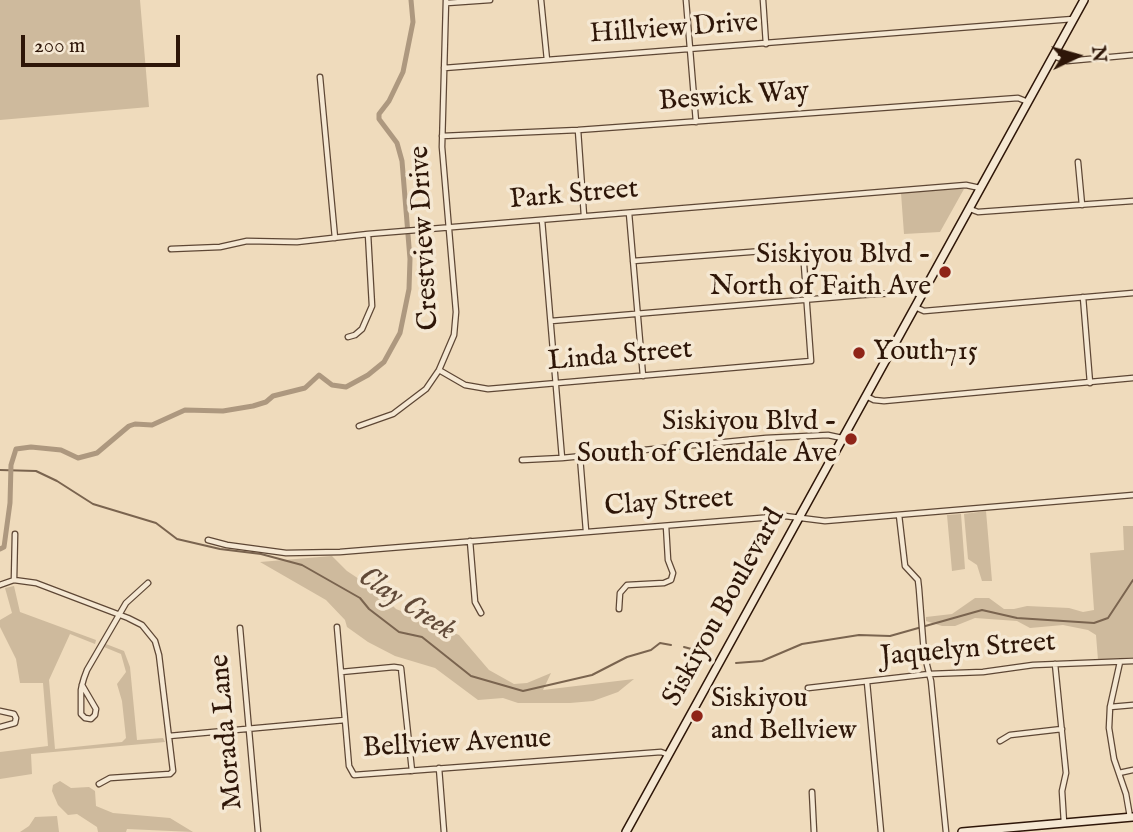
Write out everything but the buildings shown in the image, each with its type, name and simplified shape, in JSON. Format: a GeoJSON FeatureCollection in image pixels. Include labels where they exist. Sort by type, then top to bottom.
{"type":"FeatureCollection","features":[{"type":"Feature","properties":{"kind":"main road","name":"Siskiyou Boulevard"},"geometry":{"type":"LineString","coordinates":[[626,832],[1084,0]]}},
{"type":"Feature","properties":{"kind":"main road"},"geometry":{"type":"LineString","coordinates":[[962,832],[1131,817]]}},
{"type":"Feature","properties":{"kind":"street"},"geometry":{"type":"LineString","coordinates":[[447,1],[490,0]]}},
{"type":"Feature","properties":{"kind":"street"},"geometry":{"type":"LineString","coordinates":[[541,0],[547,60]]}},
{"type":"Feature","properties":{"kind":"street"},"geometry":{"type":"LineString","coordinates":[[686,0],[696,122]]}},
{"type":"Feature","properties":{"kind":"street"},"geometry":{"type":"LineString","coordinates":[[763,0],[766,44]]}},
{"type":"Feature","properties":{"kind":"street","name":"Crestview Drive"},"geometry":{"type":"LineString","coordinates":[[359,426],[386,418],[407,405],[426,388],[439,370],[451,345],[456,321],[442,136],[447,1]]}},
{"type":"Feature","properties":{"kind":"street","name":"Hillview Drive"},"geometry":{"type":"LineString","coordinates":[[444,68],[1073,19]]}},
{"type":"Feature","properties":{"kind":"street"},"geometry":{"type":"LineString","coordinates":[[1054,56],[1067,61],[1133,55]]}},
{"type":"Feature","properties":{"kind":"street"},"geometry":{"type":"LineString","coordinates":[[320,77],[335,238]]}},
{"type":"Feature","properties":{"kind":"street","name":"Beswick Way"},"geometry":{"type":"LineString","coordinates":[[442,136],[578,130],[1018,98],[1028,102]]}},
{"type":"Feature","properties":{"kind":"street"},"geometry":{"type":"LineString","coordinates":[[578,130],[584,216]]}},
{"type":"Feature","properties":{"kind":"street"},"geometry":{"type":"LineString","coordinates":[[1078,162],[1082,205]]}},
{"type":"Feature","properties":{"kind":"street","name":"Park Street"},"geometry":{"type":"LineString","coordinates":[[171,249],[220,247],[247,241],[297,242],[966,184],[980,188]]}},
{"type":"Feature","properties":{"kind":"street"},"geometry":{"type":"LineString","coordinates":[[969,209],[978,212],[1133,201]]}},
{"type":"Feature","properties":{"kind":"street"},"geometry":{"type":"LineString","coordinates":[[629,213],[643,376]]}},
{"type":"Feature","properties":{"kind":"street"},"geometry":{"type":"LineString","coordinates":[[542,220],[562,458]]}},
{"type":"Feature","properties":{"kind":"street"},"geometry":{"type":"LineString","coordinates":[[348,337],[362,329],[372,306],[368,234]]}},
{"type":"Feature","properties":{"kind":"street"},"geometry":{"type":"LineString","coordinates":[[633,261],[799,250],[804,254],[807,300]]}},
{"type":"Feature","properties":{"kind":"street"},"geometry":{"type":"LineString","coordinates":[[551,321],[912,292],[921,295]]}},
{"type":"Feature","properties":{"kind":"street"},"geometry":{"type":"LineString","coordinates":[[915,307],[924,310],[1133,293]]}},
{"type":"Feature","properties":{"kind":"street"},"geometry":{"type":"LineString","coordinates":[[1083,297],[1090,383]]}},
{"type":"Feature","properties":{"kind":"street","name":"Linda Street"},"geometry":{"type":"LineString","coordinates":[[439,370],[462,384],[479,389],[809,362],[812,359],[807,300]]}},
{"type":"Feature","properties":{"kind":"street"},"geometry":{"type":"LineString","coordinates":[[865,396],[884,401],[1133,378]]}},
{"type":"Feature","properties":{"kind":"street"},"geometry":{"type":"LineString","coordinates":[[522,460],[580,457],[765,438],[828,435],[842,438]]}},
{"type":"Feature","properties":{"kind":"street"},"geometry":{"type":"LineString","coordinates":[[580,457],[586,531]]}},
{"type":"Feature","properties":{"kind":"street","name":"Clay Street"},"geometry":{"type":"LineString","coordinates":[[208,540],[286,553],[340,552],[785,516],[825,521],[1133,495]]}},
{"type":"Feature","properties":{"kind":"street"},"geometry":{"type":"LineString","coordinates":[[899,515],[905,566],[918,580],[946,832]]}},
{"type":"Feature","properties":{"kind":"street"},"geometry":{"type":"LineString","coordinates":[[619,609],[621,593],[627,585],[664,583],[671,580],[673,573],[668,560],[666,526]]}},
{"type":"Feature","properties":{"kind":"street"},"geometry":{"type":"LineString","coordinates":[[15,534],[15,580]]}},
{"type":"Feature","properties":{"kind":"street"},"geometry":{"type":"LineString","coordinates":[[470,541],[475,602],[481,613]]}},
{"type":"Feature","properties":{"kind":"street"},"geometry":{"type":"LineString","coordinates":[[0,585],[15,580],[36,583],[118,615],[142,625],[158,648],[172,773],[110,778],[99,784]]}},
{"type":"Feature","properties":{"kind":"street"},"geometry":{"type":"LineString","coordinates":[[82,685],[96,709],[95,715],[90,719],[82,714],[82,685],[87,670],[118,615],[132,596],[148,583]]}},
{"type":"Feature","properties":{"kind":"street","name":"Bellview Avenue"},"geometry":{"type":"LineString","coordinates":[[337,627],[349,766],[352,774],[357,776],[661,752],[669,755]]}},
{"type":"Feature","properties":{"kind":"street","name":"Morada Lane"},"geometry":{"type":"LineString","coordinates":[[240,628],[258,832]]}},
{"type":"Feature","properties":{"kind":"street","name":"Jaquelyn Street"},"geometry":{"type":"LineString","coordinates":[[808,688],[929,674],[983,673],[1033,665],[1133,661]]}},
{"type":"Feature","properties":{"kind":"street"},"geometry":{"type":"LineString","coordinates":[[1120,662],[1110,707],[1111,744],[1131,817]]}},
{"type":"Feature","properties":{"kind":"street"},"geometry":{"type":"LineString","coordinates":[[1055,664],[1066,773],[1062,791],[1064,823]]}},
{"type":"Feature","properties":{"kind":"street"},"geometry":{"type":"LineString","coordinates":[[341,672],[401,668],[412,771]]}},
{"type":"Feature","properties":{"kind":"street"},"geometry":{"type":"LineString","coordinates":[[867,682],[881,832]]}},
{"type":"Feature","properties":{"kind":"street"},"geometry":{"type":"LineString","coordinates":[[1110,707],[1133,705]]}},
{"type":"Feature","properties":{"kind":"street"},"geometry":{"type":"LineString","coordinates":[[0,711],[14,714],[16,721],[0,727]]}},
{"type":"Feature","properties":{"kind":"street"},"geometry":{"type":"LineString","coordinates":[[169,736],[345,720]]}},
{"type":"Feature","properties":{"kind":"street"},"geometry":{"type":"LineString","coordinates":[[1000,741],[1010,734],[1062,730]]}},
{"type":"Feature","properties":{"kind":"street"},"geometry":{"type":"LineString","coordinates":[[439,768],[444,832]]}},
{"type":"Feature","properties":{"kind":"street"},"geometry":{"type":"LineString","coordinates":[[1119,773],[1133,770]]}},
{"type":"Feature","properties":{"kind":"street"},"geometry":{"type":"LineString","coordinates":[[812,792],[814,832]]}},
{"type":"Feature","properties":{"kind":"shaded area"},"geometry":{"type":"Polygon","coordinates":[[[0,0],[140,0],[149,107],[0,120],[0,0]]]}},
{"type":"Feature","properties":{"kind":"shaded area"},"geometry":{"type":"Polygon","coordinates":[[[964,189],[940,232],[904,234],[901,193],[964,189]]]}},
{"type":"Feature","properties":{"kind":"shaded area"},"geometry":{"type":"Polygon","coordinates":[[[986,511],[992,581],[982,581],[977,565],[968,559],[964,514],[986,511]]]}},
{"type":"Feature","properties":{"kind":"shaded area"},"geometry":{"type":"Polygon","coordinates":[[[961,514],[965,569],[952,571],[947,515],[961,514]]]}},
{"type":"Feature","properties":{"kind":"shaded area"},"geometry":{"type":"Polygon","coordinates":[[[1123,526],[1133,526],[1133,657],[1098,660],[1096,635],[1088,630],[1063,625],[1030,628],[1017,621],[975,618],[955,626],[942,626],[926,621],[926,617],[952,614],[975,598],[989,598],[1004,609],[1027,606],[1069,608],[1083,612],[1094,610],[1090,553],[1124,550],[1123,526]]]}},
{"type":"Feature","properties":{"kind":"shaded area"},"geometry":{"type":"Polygon","coordinates":[[[332,556],[347,571],[380,593],[396,609],[459,635],[489,670],[514,684],[527,683],[551,673],[543,690],[634,679],[618,692],[593,701],[518,703],[503,698],[478,700],[435,668],[395,656],[368,642],[347,627],[345,620],[326,600],[260,562],[332,556]]]}},
{"type":"Feature","properties":{"kind":"shaded area"},"geometry":{"type":"Polygon","coordinates":[[[14,586],[20,612],[96,640],[95,644],[70,634],[49,680],[55,749],[122,742],[126,738],[122,701],[117,684],[126,672],[121,654],[104,647],[106,644],[124,651],[130,667],[137,740],[163,738],[165,742],[31,754],[32,774],[0,779],[0,752],[48,746],[43,683],[20,683],[16,659],[0,627],[0,620],[12,613],[5,588],[14,586]]]}},
{"type":"Feature","properties":{"kind":"shaded area"},"geometry":{"type":"Polygon","coordinates":[[[60,781],[71,788],[89,787],[95,791],[96,806],[113,813],[170,818],[193,832],[127,829],[126,832],[98,832],[97,827],[77,814],[68,815],[58,805],[52,791],[53,785],[60,781]]]}},
{"type":"Feature","properties":{"kind":"shaded area"},"geometry":{"type":"Polygon","coordinates":[[[57,816],[59,832],[20,832],[29,826],[35,817],[57,816]]]}},
{"type":"Feature","properties":{"kind":"waterway"},"geometry":{"type":"LineString","coordinates":[[0,549],[4,547],[10,503],[11,465],[16,449],[31,447],[61,450],[78,458],[97,453],[135,424],[152,425],[185,410],[223,411],[253,406],[266,402],[273,396],[305,388],[319,375],[332,385],[346,387],[384,362],[400,333],[409,289],[410,259],[402,161],[397,143],[379,119],[379,114],[389,101],[403,72],[413,22],[411,0]]}},
{"type":"Feature","properties":{"kind":"waterway","name":"Clay Creek"},"geometry":{"type":"LineString","coordinates":[[0,470],[36,471],[93,504],[156,523],[177,539],[220,549],[261,554],[302,565],[360,598],[369,609],[399,632],[422,637],[471,676],[523,691],[592,675],[627,657],[651,650],[660,643],[671,645]]}},
{"type":"Feature","properties":{"kind":"waterway","name":"Clay Creek"},"geometry":{"type":"LineString","coordinates":[[736,663],[762,661],[802,644],[859,635],[890,636],[982,610],[1017,618],[1094,623],[1108,618],[1133,580]]}},
{"type":"Feature","properties":{"kind":"waterway","name":"Clay Creek"},"geometry":{"type":"LineString","coordinates":[[684,647],[710,654]]}},
{"type":"Feature","properties":{"kind":"place","name":"Siskiyou Blvd - North of Faith Ave"},"geometry":{"type":"Point","coordinates":[945,272]}},
{"type":"Feature","properties":{"kind":"place","name":"Youth715"},"geometry":{"type":"Point","coordinates":[859,353]}},
{"type":"Feature","properties":{"kind":"place","name":"Siskiyou Blvd - South of Glendale Ave"},"geometry":{"type":"Point","coordinates":[851,439]}},
{"type":"Feature","properties":{"kind":"place","name":"Siskiyou and Bellview"},"geometry":{"type":"Point","coordinates":[697,716]}}]}
